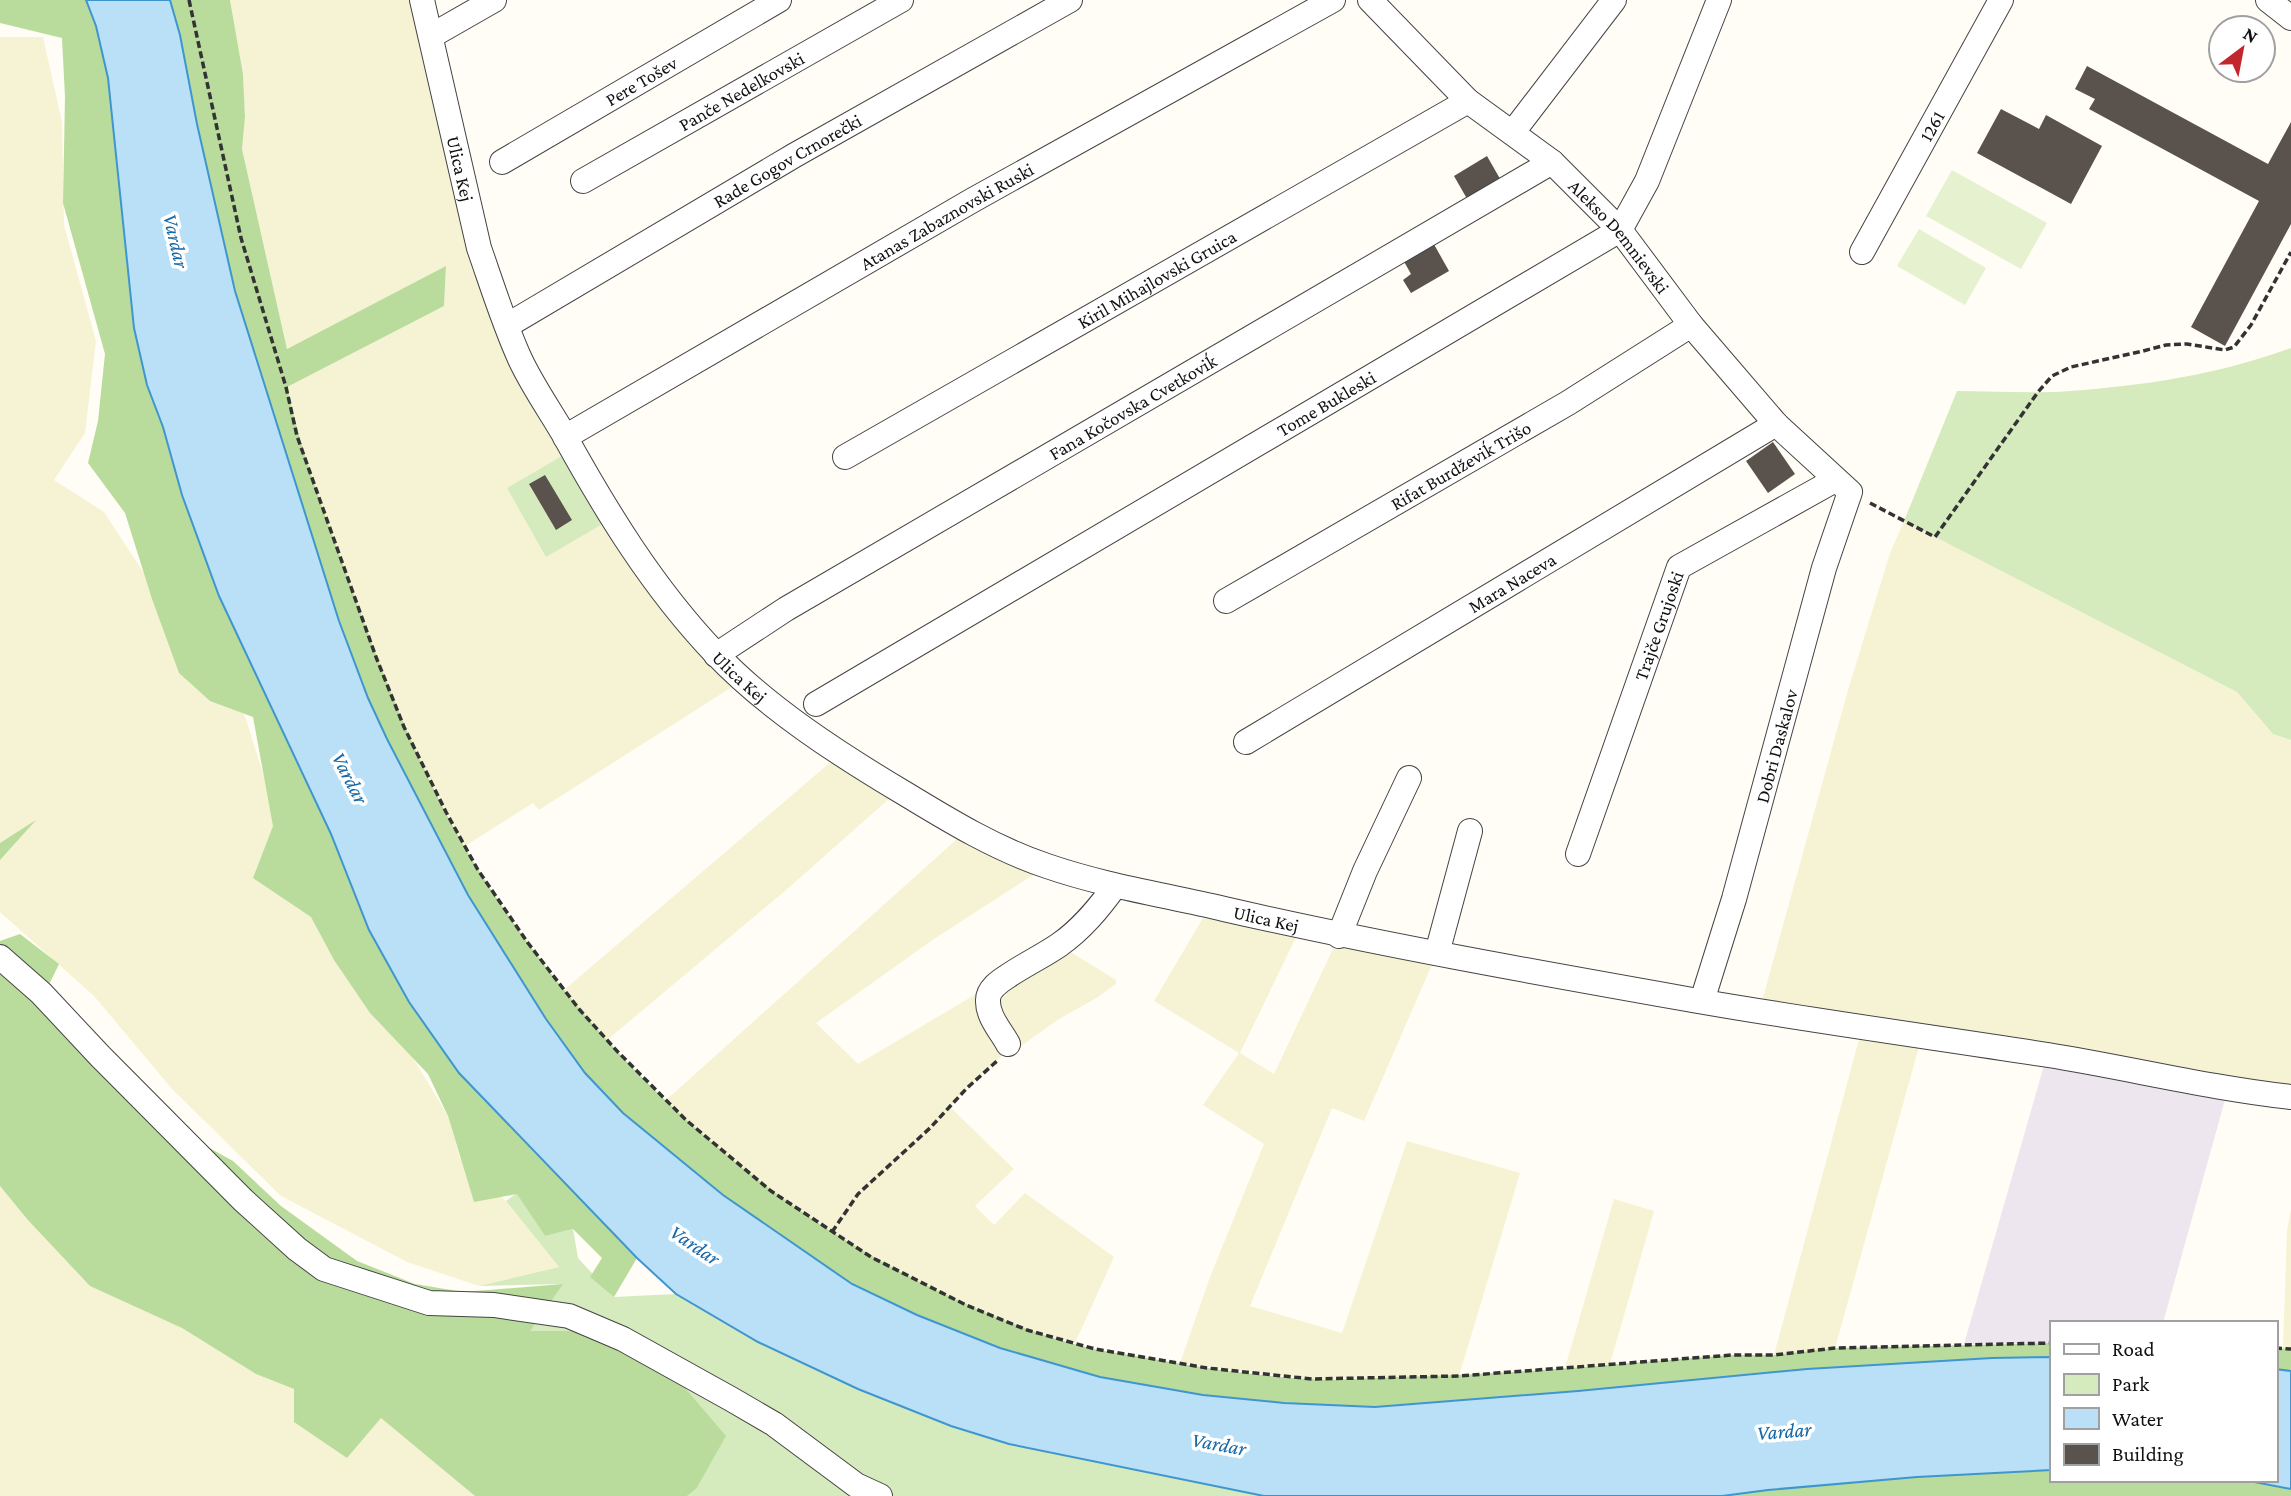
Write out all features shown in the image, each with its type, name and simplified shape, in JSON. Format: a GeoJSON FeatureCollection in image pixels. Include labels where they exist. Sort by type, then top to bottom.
{"type":"FeatureCollection","features":[{"type":"Feature","properties":{"kind":"street","name":"Ulica Kej"},"geometry":{"type":"LineString","coordinates":[[422,0],[479,248],[521,360],[619,531],[692,627],[716,655],[743,680],[841,754],[967,830],[1047,866],[1115,886],[1339,936],[1759,1012],[2054,1056],[2228,1089],[2291,1097]]}},
{"type":"Feature","properties":{"kind":"street"},"geometry":{"type":"LineString","coordinates":[[431,36],[494,0]]}},
{"type":"Feature","properties":{"kind":"street","name":"Pere Tošev"},"geometry":{"type":"LineString","coordinates":[[502,162],[779,0]]}},
{"type":"Feature","properties":{"kind":"street","name":"Panče Nedelkovski"},"geometry":{"type":"LineString","coordinates":[[583,181],[901,0]]}},
{"type":"Feature","properties":{"kind":"street","name":"Rade Gogov Crnorečki"},"geometry":{"type":"LineString","coordinates":[[508,325],[795,155],[1070,0]]}},
{"type":"Feature","properties":{"kind":"street","name":"Atanas Zabaznovski Ruski"},"geometry":{"type":"LineString","coordinates":[[565,437],[973,200],[1333,0]]}},
{"type":"Feature","properties":{"kind":"street","name":"Alekso Demnievski"},"geometry":{"type":"LineString","coordinates":[[1370,0],[1468,101],[1552,162],[1620,230],[1691,325],[1776,424],[1842,486]]}},
{"type":"Feature","properties":{"kind":"street"},"geometry":{"type":"LineString","coordinates":[[1513,132],[1614,0]]}},
{"type":"Feature","properties":{"kind":"street"},"geometry":{"type":"LineString","coordinates":[[1620,230],[1647,181],[1719,0]]}},
{"type":"Feature","properties":{"kind":"street","name":"1261"},"geometry":{"type":"LineString","coordinates":[[1862,252],[2001,0]]}},
{"type":"Feature","properties":{"kind":"street"},"geometry":{"type":"LineString","coordinates":[[2268,0],[2291,18]]}},
{"type":"Feature","properties":{"kind":"street","name":"Kiril Mihajlovski Gruica"},"geometry":{"type":"LineString","coordinates":[[845,457],[1468,101]]}},
{"type":"Feature","properties":{"kind":"street","name":"Fana Kočovska Cvetkoviḱ"},"geometry":{"type":"LineString","coordinates":[[716,655],[786,609],[1552,162]]}},
{"type":"Feature","properties":{"kind":"street","name":"Tome Bukleski"},"geometry":{"type":"LineString","coordinates":[[816,704],[1620,230]]}},
{"type":"Feature","properties":{"kind":"street","name":"Rifat Burdževiḱ Trišo"},"geometry":{"type":"LineString","coordinates":[[1226,601],[1569,403],[1691,325]]}},
{"type":"Feature","properties":{"kind":"street","name":"Mara Naceva"},"geometry":{"type":"LineString","coordinates":[[1247,742],[1776,424]]}},
{"type":"Feature","properties":{"kind":"street","name":"Trajče Grujoski"},"geometry":{"type":"LineString","coordinates":[[1578,854],[1679,567],[1842,486]]}},
{"type":"Feature","properties":{"kind":"street","name":"Dobri Daskalov"},"geometry":{"type":"LineString","coordinates":[[1702,1001],[1734,899],[1824,568],[1842,486]]}},
{"type":"Feature","properties":{"kind":"street"},"geometry":{"type":"LineString","coordinates":[[1339,936],[1365,871],[1409,778]]}},
{"type":"Feature","properties":{"kind":"street"},"geometry":{"type":"LineString","coordinates":[[1437,953],[1470,831]]}},
{"type":"Feature","properties":{"kind":"street"},"geometry":{"type":"LineString","coordinates":[[1002,1052],[988,1000],[993,988],[1073,934],[1115,886]]}},
{"type":"Feature","properties":{"kind":"street"},"geometry":{"type":"LineString","coordinates":[[0,957],[41,993],[243,1200],[297,1249],[324,1269],[429,1303],[494,1306],[569,1317],[623,1339],[774,1424],[856,1485],[880,1496]]}},
{"type":"Feature","properties":{"kind":"path"},"geometry":{"type":"LineString","coordinates":[[189,0],[241,238],[286,387],[297,436],[404,727],[446,812],[478,870],[528,943],[579,1009],[659,1095],[715,1146],[786,1202],[871,1257],[956,1300],[1027,1330],[1095,1349],[1207,1368],[1312,1379],[1459,1376],[1732,1355],[1774,1355],[1835,1348],[2050,1343]]}},
{"type":"Feature","properties":{"kind":"path"},"geometry":{"type":"LineString","coordinates":[[1842,486],[1935,537],[2052,376],[2071,368],[2166,345],[2187,344],[2225,350],[2234,347],[2250,325],[2291,252]]}},
{"type":"Feature","properties":{"kind":"path"},"geometry":{"type":"LineString","coordinates":[[832,1232],[858,1194],[930,1128],[1002,1052]]}},
{"type":"Feature","properties":{"kind":"shaded area"},"geometry":{"type":"Polygon","coordinates":[[[230,0],[422,0],[479,248],[572,450],[508,488],[611,519],[743,680],[539,810],[533,803],[465,846],[415,752],[376,657],[312,482],[297,436],[286,387],[444,306],[446,267],[287,349],[242,149],[245,117],[243,74],[230,0]]]}},
{"type":"Feature","properties":{"kind":"shaded area"},"geometry":{"type":"Polygon","coordinates":[[[0,37],[43,37],[62,122],[64,225],[96,341],[85,433],[54,480],[104,512],[149,581],[245,716],[299,889],[387,1015],[448,1116],[460,1158],[506,1201],[559,1267],[479,1286],[407,1262],[281,1196],[172,1089],[94,996],[0,912],[0,37]]]}},
{"type":"Feature","properties":{"kind":"shaded area"},"geometry":{"type":"Polygon","coordinates":[[[1904,521],[2237,692],[2273,734],[2291,740],[2291,1097],[1922,1036],[1835,1348],[1774,1355],[1862,1028],[1759,1012],[1848,690],[1890,553],[1904,521]]]}},
{"type":"Feature","properties":{"kind":"shaded area"},"geometry":{"type":"Polygon","coordinates":[[[840,754],[899,790],[785,891],[607,1040],[564,990],[840,754]]]}},
{"type":"Feature","properties":{"kind":"shaded area"},"geometry":{"type":"Polygon","coordinates":[[[967,830],[1047,866],[934,939],[816,1023],[858,1064],[1059,945],[1116,980],[1116,984],[1098,997],[1059,1019],[1014,1051],[1006,1052],[950,1107],[1014,1169],[975,1206],[994,1225],[1025,1193],[1114,1257],[1075,1343],[1027,1330],[966,1305],[871,1257],[771,1191],[665,1101],[967,830]]]}},
{"type":"Feature","properties":{"kind":"shaded area"},"geometry":{"type":"Polygon","coordinates":[[[1210,906],[1301,927],[1240,1053],[1274,1074],[1339,936],[1437,953],[1364,1121],[1332,1108],[1250,1306],[1342,1333],[1407,1141],[1520,1173],[1459,1376],[1312,1379],[1180,1363],[1210,1277],[1264,1144],[1203,1105],[1239,1053],[1154,1001],[1210,906]]]}},
{"type":"Feature","properties":{"kind":"shaded area"},"geometry":{"type":"Polygon","coordinates":[[[2047,1055],[2228,1089],[2164,1321],[2050,1321],[2050,1343],[1964,1344],[2047,1055]]]}},
{"type":"Feature","properties":{"kind":"shaded area"},"geometry":{"type":"Polygon","coordinates":[[[0,1186],[27,1219],[182,1328],[256,1374],[294,1389],[347,1458],[381,1417],[475,1496],[0,1496],[0,1186]]]}},
{"type":"Feature","properties":{"kind":"shaded area"},"geometry":{"type":"Polygon","coordinates":[[[1614,1199],[1654,1211],[1610,1364],[1565,1368],[1614,1199]]]}},
{"type":"Feature","properties":{"kind":"shaded area"},"geometry":{"type":"Polygon","coordinates":[[[2291,1209],[2291,1349],[2283,1349],[2287,1230],[2291,1209]]]}},
{"type":"Feature","properties":{"kind":"green space"},"geometry":{"type":"Polygon","coordinates":[[[0,0],[86,0],[96,26],[108,78],[134,328],[147,385],[219,596],[331,834],[369,930],[409,1002],[459,1073],[637,1258],[614,1297],[590,1277],[602,1258],[573,1229],[545,1236],[517,1194],[474,1202],[448,1116],[428,1074],[370,1013],[334,960],[311,917],[253,878],[273,826],[253,717],[210,701],[179,673],[125,513],[88,463],[98,421],[105,354],[63,203],[65,97],[62,38],[0,23],[0,0]]]}},
{"type":"Feature","properties":{"kind":"green space"},"geometry":{"type":"Polygon","coordinates":[[[170,0],[230,0],[243,74],[245,117],[242,149],[287,349],[446,266],[444,306],[287,387],[315,487],[364,621],[407,731],[440,802],[479,871],[521,934],[568,995],[618,1052],[672,1106],[729,1157],[790,1203],[853,1245],[920,1282],[1027,1329],[1094,1349],[1250,1374],[1331,1380],[1440,1376],[1732,1355],[1774,1355],[1835,1348],[2050,1343],[2050,1357],[1807,1369],[1375,1407],[1284,1403],[1203,1395],[1100,1377],[1000,1348],[917,1315],[852,1284],[723,1195],[623,1113],[585,1073],[546,1019],[468,895],[387,739],[368,698],[339,621],[235,291],[180,35],[170,0]]]}},
{"type":"Feature","properties":{"kind":"green space"},"geometry":{"type":"Polygon","coordinates":[[[1952,170],[2047,223],[2021,269],[1926,216],[1952,170]]]}},
{"type":"Feature","properties":{"kind":"green space"},"geometry":{"type":"Polygon","coordinates":[[[1919,229],[1986,268],[1965,305],[1897,266],[1919,229]]]}},
{"type":"Feature","properties":{"kind":"green space"},"geometry":{"type":"Polygon","coordinates":[[[2291,348],[2291,740],[2273,734],[2237,692],[1904,521],[1957,391],[2056,392],[2126,386],[2210,372],[2291,348]]]}},
{"type":"Feature","properties":{"kind":"green space"},"geometry":{"type":"Polygon","coordinates":[[[572,450],[611,519],[546,557],[507,488],[572,450]]]}},
{"type":"Feature","properties":{"kind":"green space"},"geometry":{"type":"Polygon","coordinates":[[[36,820],[0,860],[0,843],[36,820]]]}},
{"type":"Feature","properties":{"kind":"green space"},"geometry":{"type":"Polygon","coordinates":[[[20,934],[59,964],[40,1003],[148,1114],[233,1161],[281,1206],[357,1261],[415,1284],[463,1292],[563,1284],[530,1331],[587,1331],[685,1388],[726,1436],[696,1489],[687,1496],[475,1496],[381,1418],[347,1458],[294,1422],[294,1389],[256,1374],[182,1328],[90,1286],[0,1186],[0,941],[20,934]]]}},
{"type":"Feature","properties":{"kind":"green space"},"geometry":{"type":"Polygon","coordinates":[[[517,1193],[545,1236],[573,1229],[578,1258],[614,1297],[676,1294],[758,1342],[1009,1444],[1264,1496],[687,1496],[696,1489],[587,1331],[529,1331],[562,1284],[479,1286],[559,1267],[506,1201],[517,1193]]]}},
{"type":"Feature","properties":{"kind":"green space"},"geometry":{"type":"Polygon","coordinates":[[[2277,1348],[2291,1349],[2291,1371],[2277,1369],[2277,1348]]]}},
{"type":"Feature","properties":{"kind":"green space"},"geometry":{"type":"Polygon","coordinates":[[[2050,1470],[2050,1482],[2254,1482],[2291,1489],[2291,1496],[1722,1496],[1917,1477],[2050,1470]]]}},
{"type":"Feature","properties":{"kind":"water","name":"Vardar"},"geometry":{"type":"Polygon","coordinates":[[[86,0],[170,0],[180,35],[235,291],[339,621],[368,698],[387,739],[468,895],[546,1019],[585,1073],[623,1113],[723,1195],[852,1284],[917,1315],[1000,1348],[1100,1377],[1203,1395],[1284,1403],[1375,1407],[1807,1369],[2050,1357],[2050,1470],[1917,1477],[1722,1496],[1264,1496],[1009,1444],[951,1426],[858,1389],[758,1342],[676,1294],[637,1258],[459,1073],[409,1002],[369,930],[331,834],[219,596],[182,495],[163,427],[147,385],[134,328],[108,78],[96,26],[86,0]]]}},
{"type":"Feature","properties":{"kind":"water"},"geometry":{"type":"Polygon","coordinates":[[[2277,1369],[2291,1371],[2291,1489],[2254,1482],[2277,1482],[2277,1369]]]}},
{"type":"Feature","properties":{"kind":"building"},"geometry":{"type":"Polygon","coordinates":[[[2087,66],[2268,164],[2291,122],[2291,224],[2225,346],[2191,327],[2259,201],[2089,109],[2095,99],[2075,89],[2087,66]]]}},
{"type":"Feature","properties":{"kind":"building"},"geometry":{"type":"Polygon","coordinates":[[[2001,109],[2039,129],[2046,115],[2102,146],[2071,204],[1977,153],[2001,109]]]}},
{"type":"Feature","properties":{"kind":"building"},"geometry":{"type":"Polygon","coordinates":[[[1487,156],[1503,184],[1470,204],[1454,176],[1487,156]]]}},
{"type":"Feature","properties":{"kind":"building"},"geometry":{"type":"Polygon","coordinates":[[[1431,239],[1449,271],[1411,293],[1403,280],[1411,274],[1402,258],[1431,239]]]}},
{"type":"Feature","properties":{"kind":"building"},"geometry":{"type":"Polygon","coordinates":[[[1773,442],[1795,474],[1768,493],[1746,461],[1773,442]]]}},
{"type":"Feature","properties":{"kind":"building"},"geometry":{"type":"Polygon","coordinates":[[[545,475],[572,520],[556,530],[529,484],[545,475]]]}}]}
